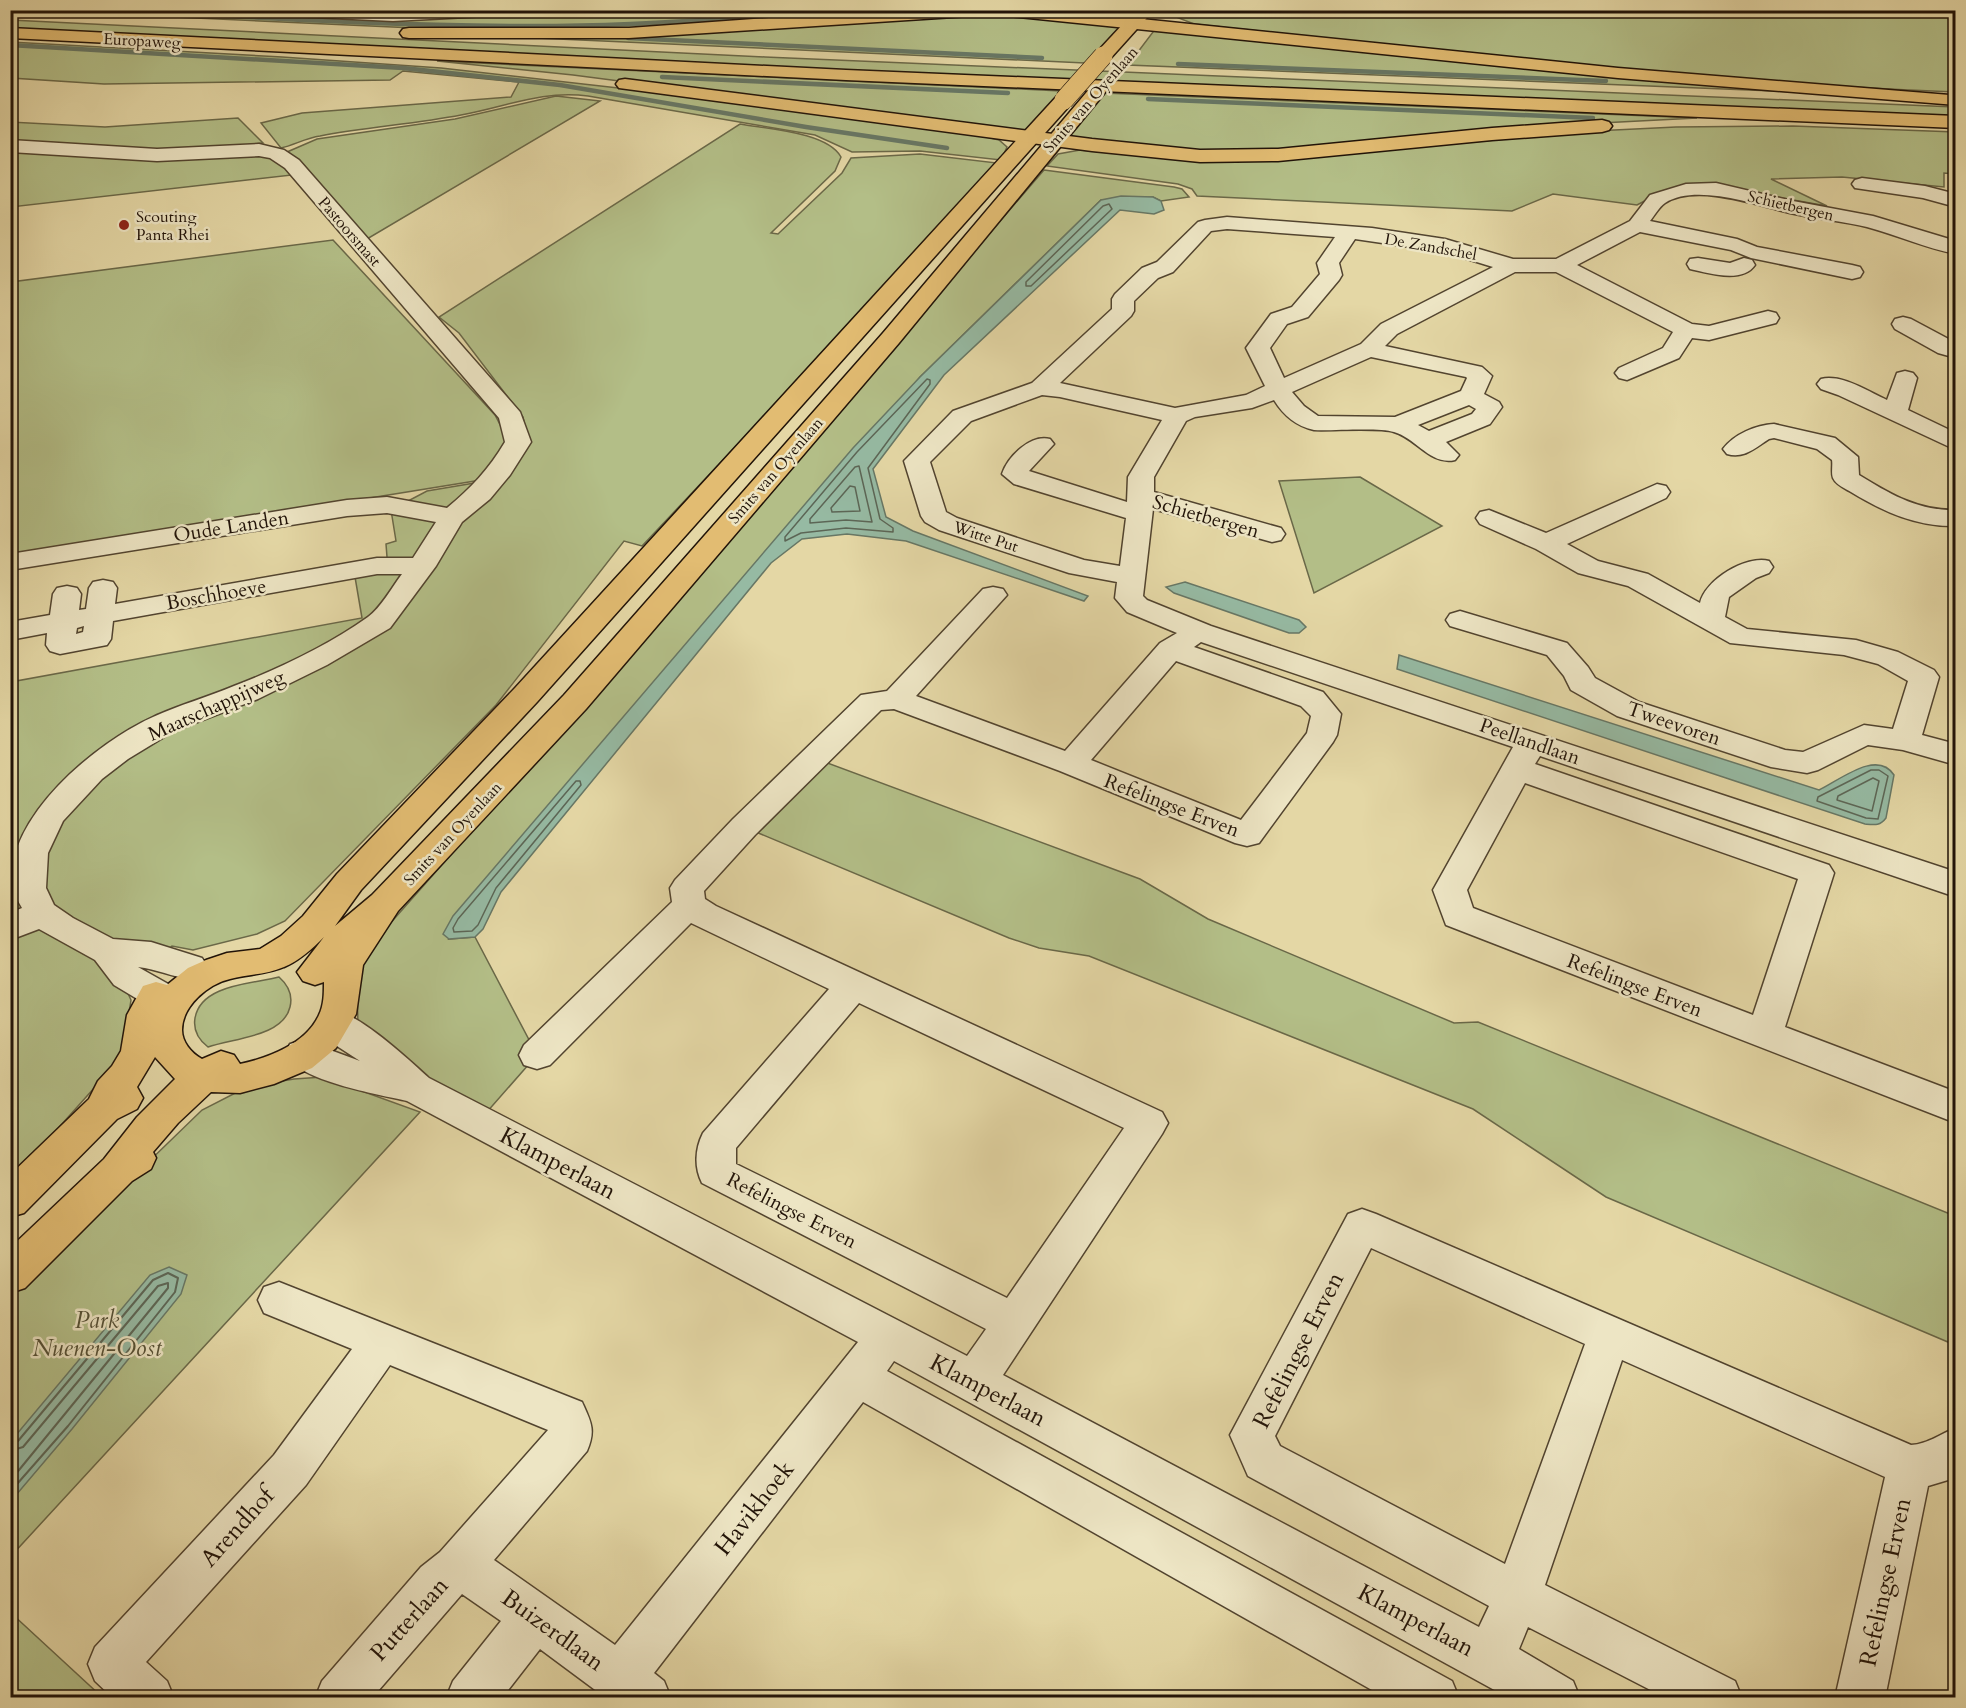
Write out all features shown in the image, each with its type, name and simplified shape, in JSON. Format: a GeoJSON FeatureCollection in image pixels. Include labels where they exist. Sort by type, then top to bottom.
{"type":"FeatureCollection","features":[{"type":"Feature","properties":{"kind":"main road"},"geometry":{"type":"LineString","coordinates":[[396,33],[638,32],[985,10]]}},
{"type":"Feature","properties":{"kind":"main road"},"geometry":{"type":"LineString","coordinates":[[999,10],[1144,19],[1618,73],[1956,103]]}},
{"type":"Feature","properties":{"kind":"main road"},"geometry":{"type":"LineString","coordinates":[[1144,19],[1167,10]]}},
{"type":"Feature","properties":{"kind":"main road","name":"Europaweg"},"geometry":{"type":"LineString","coordinates":[[10,17],[318,33]]}},
{"type":"Feature","properties":{"kind":"main road","name":"Smits van Oyenlaan"},"geometry":{"type":"LineString","coordinates":[[275,950],[339,898],[348,882],[526,695],[1103,56],[1144,19]]}},
{"type":"Feature","properties":{"kind":"main road","name":"Smits van Oyenlaan"},"geometry":{"type":"LineString","coordinates":[[330,969],[377,922],[384,904],[583,693],[898,329],[1054,140],[1126,57],[1144,19]]}},
{"type":"Feature","properties":{"kind":"main road","name":"Europaweg"},"geometry":{"type":"LineString","coordinates":[[10,33],[273,47]]}},
{"type":"Feature","properties":{"kind":"main road"},"geometry":{"type":"LineString","coordinates":[[318,33],[1148,71],[1956,103]]}},
{"type":"Feature","properties":{"kind":"main road"},"geometry":{"type":"LineString","coordinates":[[318,33],[351,33]]}},
{"type":"Feature","properties":{"kind":"main road"},"geometry":{"type":"LineString","coordinates":[[273,47],[587,79]]}},
{"type":"Feature","properties":{"kind":"main road"},"geometry":{"type":"LineString","coordinates":[[273,47],[1102,87],[1956,122]]}},
{"type":"Feature","properties":{"kind":"main road"},"geometry":{"type":"LineString","coordinates":[[611,82],[1054,140],[1166,153],[1251,157],[1586,127],[1816,117]]}},
{"type":"Feature","properties":{"kind":"main road"},"geometry":{"type":"LineString","coordinates":[[10,1275],[118,1170],[148,1152],[186,1113],[221,1065],[274,1053],[324,1021],[341,1004],[330,969],[275,950],[231,950],[190,967],[165,999]]}},
{"type":"Feature","properties":{"kind":"main road"},"geometry":{"type":"LineString","coordinates":[[10,1201],[104,1108],[127,1096],[154,1050],[145,1015],[165,999],[214,970],[271,959],[275,950]]}},
{"type":"Feature","properties":{"kind":"main road"},"geometry":{"type":"LineString","coordinates":[[154,1050],[214,1077],[266,1072],[315,1046],[324,1021]]}},
{"type":"Feature","properties":{"kind":"street"},"geometry":{"type":"LineString","coordinates":[[272,10],[393,16],[504,10]]}},
{"type":"Feature","properties":{"kind":"street","name":"Pastoorsmast"},"geometry":{"type":"LineString","coordinates":[[10,146],[165,155],[259,150],[276,154],[292,164],[511,417],[518,442],[501,470],[481,493],[452,517]]}},
{"type":"Feature","properties":{"kind":"street"},"geometry":{"type":"LineString","coordinates":[[1862,184],[1925,192],[1956,201]]}},
{"type":"Feature","properties":{"kind":"street","name":"Schietbergen"},"geometry":{"type":"LineString","coordinates":[[1132,576],[1141,477],[1177,416],[1189,411],[1252,401],[1369,349],[1389,329],[1511,266],[1560,265],[1637,225],[1657,199],[1686,190],[1716,189],[1873,222],[1933,243],[1956,248]]}},
{"type":"Feature","properties":{"kind":"street","name":"De Zandschel"},"geometry":{"type":"LineString","coordinates":[[1205,226],[1227,223],[1408,239],[1490,256],[1511,266]]}},
{"type":"Feature","properties":{"kind":"street"},"geometry":{"type":"LineString","coordinates":[[1637,225],[1737,245],[1815,280],[1821,266],[1852,272]]}},
{"type":"Feature","properties":{"kind":"street","name":"Witte Put"},"geometry":{"type":"LineString","coordinates":[[1132,576],[1079,567],[948,524],[934,516],[917,461],[962,416],[1040,388],[1123,311],[1123,299],[1143,279],[1150,273],[1166,267],[1205,226]]}},
{"type":"Feature","properties":{"kind":"street"},"geometry":{"type":"LineString","coordinates":[[1348,233],[1328,263],[1331,275],[1300,312],[1279,319],[1258,348],[1277,390],[1306,420],[1314,423],[1398,424],[1471,396],[1480,376],[1474,372],[1369,349]]}},
{"type":"Feature","properties":{"kind":"street"},"geometry":{"type":"LineString","coordinates":[[1698,264],[1732,270],[1751,251]]}},
{"type":"Feature","properties":{"kind":"street","name":"Schietbergen"},"geometry":{"type":"LineString","coordinates":[[1560,265],[1686,330],[1709,333],[1768,318]]}},
{"type":"Feature","properties":{"kind":"street"},"geometry":{"type":"LineString","coordinates":[[1902,324],[1956,351]]}},
{"type":"Feature","properties":{"kind":"street"},"geometry":{"type":"LineString","coordinates":[[1627,373],[1671,353],[1686,330]]}},
{"type":"Feature","properties":{"kind":"street"},"geometry":{"type":"LineString","coordinates":[[1895,413],[1905,378]]}},
{"type":"Feature","properties":{"kind":"street"},"geometry":{"type":"LineString","coordinates":[[1829,384],[1847,390],[1956,443]]}},
{"type":"Feature","properties":{"kind":"street","name":"Witte Put"},"geometry":{"type":"LineString","coordinates":[[1040,388],[1060,390],[1177,416]]}},
{"type":"Feature","properties":{"kind":"street"},"geometry":{"type":"LineString","coordinates":[[1398,424],[1437,447],[1481,419],[1490,407],[1471,396]]}},
{"type":"Feature","properties":{"kind":"street"},"geometry":{"type":"LineString","coordinates":[[1736,449],[1763,432],[1774,431],[1826,443],[1845,457],[1846,478],[1878,498],[1910,513],[1937,520],[1956,518]]}},
{"type":"Feature","properties":{"kind":"street"},"geometry":{"type":"LineString","coordinates":[[1041,444],[1017,468],[1015,474],[1023,479],[1140,506]]}},
{"type":"Feature","properties":{"kind":"street"},"geometry":{"type":"LineString","coordinates":[[1546,543],[1657,492]]}},
{"type":"Feature","properties":{"kind":"street","name":"Oude Landen"},"geometry":{"type":"LineString","coordinates":[[10,562],[347,508],[387,505],[452,517]]}},
{"type":"Feature","properties":{"kind":"street","name":"Schietbergen"},"geometry":{"type":"LineString","coordinates":[[1140,506],[1272,534]]}},
{"type":"Feature","properties":{"kind":"street","name":"Maatschappijweg"},"geometry":{"type":"LineString","coordinates":[[41,913],[29,888],[32,853],[49,816],[91,772],[117,752],[163,724],[247,692],[307,664],[380,622],[422,566],[452,517]]}},
{"type":"Feature","properties":{"kind":"street"},"geometry":{"type":"LineString","coordinates":[[1489,518],[1546,543],[1588,567],[1638,580],[1740,637],[1846,646],[1888,658],[1914,670],[1924,677],[1905,740]]}},
{"type":"Feature","properties":{"kind":"street"},"geometry":{"type":"LineString","coordinates":[[64,594],[60,645],[98,639],[101,601],[114,585],[117,559]]}},
{"type":"Feature","properties":{"kind":"street","name":"Boschhoeve"},"geometry":{"type":"LineString","coordinates":[[64,594],[101,601],[377,566],[422,566]]}},
{"type":"Feature","properties":{"kind":"street"},"geometry":{"type":"LineString","coordinates":[[1710,621],[1716,594],[1746,572],[1760,567]]}},
{"type":"Feature","properties":{"kind":"street","name":"Peellandlaan"},"geometry":{"type":"LineString","coordinates":[[1132,576],[1129,598],[1137,606],[1524,755],[1956,885]]}},
{"type":"Feature","properties":{"kind":"street"},"geometry":{"type":"LineString","coordinates":[[10,631],[64,594]]}},
{"type":"Feature","properties":{"kind":"street"},"geometry":{"type":"LineString","coordinates":[[537,1056],[688,905],[687,888],[744,827],[872,702],[896,699],[993,595]]}},
{"type":"Feature","properties":{"kind":"street","name":"Tweevoren"},"geometry":{"type":"LineString","coordinates":[[1460,620],[1557,649],[1578,673],[1582,683],[1628,709],[1782,760],[1807,763],[1864,735],[1905,740],[1956,755]]}},
{"type":"Feature","properties":{"kind":"street"},"geometry":{"type":"LineString","coordinates":[[1071,764],[1170,649],[1201,632]]}},
{"type":"Feature","properties":{"kind":"street","name":"Refelingse Erven"},"geometry":{"type":"LineString","coordinates":[[896,699],[1071,764],[1247,835],[1322,735],[1326,714],[1312,699],[1170,649]]}},
{"type":"Feature","properties":{"kind":"street"},"geometry":{"type":"LineString","coordinates":[[1524,755],[1817,873],[1764,1035]]}},
{"type":"Feature","properties":{"kind":"street","name":"Refelingse Erven"},"geometry":{"type":"LineString","coordinates":[[1524,755],[1450,890],[1458,916],[1956,1108]]}},
{"type":"Feature","properties":{"kind":"street"},"geometry":{"type":"LineString","coordinates":[[688,905],[704,915],[1149,1123],[974,1383]]}},
{"type":"Feature","properties":{"kind":"street"},"geometry":{"type":"LineString","coordinates":[[10,928],[41,913],[61,927],[106,951],[151,955],[190,967]]}},
{"type":"Feature","properties":{"kind":"street"},"geometry":{"type":"LineString","coordinates":[[106,951],[126,976],[165,999]]}},
{"type":"Feature","properties":{"kind":"street","name":"Refelingse Erven"},"geometry":{"type":"LineString","coordinates":[[853,985],[717,1144],[716,1172],[1015,1323]]}},
{"type":"Feature","properties":{"kind":"street","name":"Klamperlaan"},"geometry":{"type":"LineString","coordinates":[[324,1021],[371,1049],[416,1088],[1490,1659],[1556,1698]]}},
{"type":"Feature","properties":{"kind":"street","name":"Klamperlaan"},"geometry":{"type":"LineString","coordinates":[[303,1054],[345,1072],[416,1088]]}},
{"type":"Feature","properties":{"kind":"street","name":"Refelingse Erven"},"geometry":{"type":"LineString","coordinates":[[1718,1698],[1517,1596],[1264,1461],[1252,1435],[1362,1226],[1910,1466],[1860,1698]]}},
{"type":"Feature","properties":{"kind":"street"},"geometry":{"type":"LineString","coordinates":[[279,1300],[567,1416],[571,1436],[457,1568]]}},
{"type":"Feature","properties":{"kind":"street"},"geometry":{"type":"LineString","coordinates":[[1490,1659],[1517,1596],[1610,1334]]}},
{"type":"Feature","properties":{"kind":"street","name":"Havikhoek"},"geometry":{"type":"LineString","coordinates":[[633,1688],[888,1337]]}},
{"type":"Feature","properties":{"kind":"street","name":"Arendhof"},"geometry":{"type":"LineString","coordinates":[[150,1698],[112,1664],[290,1470],[382,1342]]}},
{"type":"Feature","properties":{"kind":"street"},"geometry":{"type":"LineString","coordinates":[[858,1377],[1435,1698]]}},
{"type":"Feature","properties":{"kind":"street"},"geometry":{"type":"LineString","coordinates":[[1910,1466],[1932,1466],[1956,1449]]}},
{"type":"Feature","properties":{"kind":"street","name":"Buizerdlaan"},"geometry":{"type":"LineString","coordinates":[[457,1568],[472,1573],[536,1616],[633,1688]]}},
{"type":"Feature","properties":{"kind":"street","name":"Putterlaan"},"geometry":{"type":"LineString","coordinates":[[339,1698],[438,1583],[457,1568]]}},
{"type":"Feature","properties":{"kind":"street"},"geometry":{"type":"LineString","coordinates":[[470,1698],[536,1616]]}},
{"type":"Feature","properties":{"kind":"green space"},"geometry":{"type":"Polygon","coordinates":[[[242,10],[382,18],[292,11],[902,11],[648,28],[459,30],[42,11],[242,10]]]}},
{"type":"Feature","properties":{"kind":"green space"},"geometry":{"type":"Polygon","coordinates":[[[1174,10],[1955,11],[1955,92],[1765,81],[1479,55],[1194,24],[1176,17],[1174,10]]]}},
{"type":"Feature","properties":{"kind":"green space"},"geometry":{"type":"Polygon","coordinates":[[[955,12],[1030,14],[1122,26],[1098,53],[1085,63],[494,36],[955,12]]]}},
{"type":"Feature","properties":{"kind":"green space"},"geometry":{"type":"Polygon","coordinates":[[[10,20],[765,57],[1955,107],[1955,119],[1182,87],[11,30],[10,20]]]}},
{"type":"Feature","properties":{"kind":"green space"},"geometry":{"type":"Polygon","coordinates":[[[1156,28],[1575,72],[1822,93],[1128,65],[1156,28]]]}},
{"type":"Feature","properties":{"kind":"green space"},"geometry":{"type":"Polygon","coordinates":[[[10,42],[441,68],[636,90],[982,136],[999,140],[1007,147],[1001,160],[920,151],[852,152],[815,135],[588,96],[555,95],[444,118],[320,136],[281,148],[261,123],[302,113],[511,97],[519,82],[403,71],[390,80],[104,84],[11,78],[10,42]]]}},
{"type":"Feature","properties":{"kind":"green space"},"geometry":{"type":"Polygon","coordinates":[[[437,61],[1061,91],[1027,132],[1020,133],[573,75],[437,61]]]}},
{"type":"Feature","properties":{"kind":"green space"},"geometry":{"type":"Polygon","coordinates":[[[1104,93],[1697,118],[1562,125],[1225,154],[1066,138],[1104,93]]]}},
{"type":"Feature","properties":{"kind":"green space"},"geometry":{"type":"Polygon","coordinates":[[[556,96],[600,101],[367,239],[302,163],[287,152],[317,139],[455,119],[556,96]]]}},
{"type":"Feature","properties":{"kind":"green space"},"geometry":{"type":"Polygon","coordinates":[[[238,118],[263,143],[198,151],[11,143],[10,122],[105,127],[238,118]]]}},
{"type":"Feature","properties":{"kind":"green space"},"geometry":{"type":"Polygon","coordinates":[[[740,124],[810,137],[834,149],[841,157],[835,171],[771,233],[778,234],[842,173],[851,158],[920,154],[997,163],[914,257],[642,546],[624,541],[496,705],[285,921],[257,934],[193,950],[172,946],[126,989],[131,1000],[123,1050],[112,1068],[11,1181],[11,682],[362,618],[355,577],[388,570],[386,544],[396,541],[391,510],[427,491],[504,478],[528,439],[523,417],[459,333],[439,317],[740,124]]]}},
{"type":"Feature","properties":{"kind":"green space"},"geometry":{"type":"Polygon","coordinates":[[[1793,126],[1956,132],[1955,174],[1944,173],[1944,187],[1842,177],[1771,179],[1827,206],[1714,186],[1658,194],[1637,205],[1553,194],[1512,211],[1197,196],[1192,189],[1178,184],[1047,166],[1058,154],[1080,150],[1182,160],[1261,161],[1594,131],[1676,127],[1793,126]]]}},
{"type":"Feature","properties":{"kind":"green space"},"geometry":{"type":"Polygon","coordinates":[[[10,149],[248,154],[275,159],[292,175],[11,207],[10,149]]]}},
{"type":"Feature","properties":{"kind":"green space"},"geometry":{"type":"Polygon","coordinates":[[[1044,170],[1174,187],[1182,189],[1189,197],[1161,201],[1153,197],[1101,200],[920,377],[449,939],[475,937],[537,1055],[479,1121],[358,1027],[357,982],[364,953],[585,703],[1044,170]]]}},
{"type":"Feature","properties":{"kind":"green space"},"geometry":{"type":"Polygon","coordinates":[[[333,240],[495,415],[508,440],[481,480],[11,556],[11,282],[333,240]]]}},
{"type":"Feature","properties":{"kind":"green space"},"geometry":{"type":"Polygon","coordinates":[[[1360,477],[1442,526],[1314,593],[1279,481],[1360,477]]]}},
{"type":"Feature","properties":{"kind":"green space"},"geometry":{"type":"Polygon","coordinates":[[[814,758],[1140,879],[1208,919],[1454,1023],[1478,1022],[1955,1216],[1955,1345],[1606,1197],[1473,1109],[1089,956],[1039,948],[1009,938],[744,827],[814,758]]]}},
{"type":"Feature","properties":{"kind":"green space"},"geometry":{"type":"Polygon","coordinates":[[[279,977],[289,990],[291,1003],[285,1017],[278,1025],[256,1035],[208,1047],[202,1041],[196,1031],[195,1018],[199,1007],[207,998],[230,987],[279,977]]]}},
{"type":"Feature","properties":{"kind":"green space","name":"Park Nuenen-Oost"},"geometry":{"type":"Polygon","coordinates":[[[323,1077],[420,1112],[11,1556],[11,1295],[202,1110],[247,1087],[294,1079],[323,1077]]]}},
{"type":"Feature","properties":{"kind":"green space"},"geometry":{"type":"Polygon","coordinates":[[[11,1613],[102,1697],[11,1697],[11,1613]]]}},
{"type":"Feature","properties":{"kind":"water"},"geometry":{"type":"Polygon","coordinates":[[[1121,196],[1153,197],[1161,201],[1164,210],[1154,214],[1120,210],[944,375],[873,469],[886,517],[913,531],[1088,596],[1084,601],[906,541],[847,534],[802,539],[771,563],[501,892],[483,929],[475,937],[449,939],[443,934],[453,916],[853,448],[920,377],[1101,200],[1121,196]]]}},
{"type":"Feature","properties":{"kind":"water"},"geometry":{"type":"Polygon","coordinates":[[[1185,582],[1299,620],[1306,627],[1299,633],[1289,633],[1174,593],[1166,587],[1185,582]]]}},
{"type":"Feature","properties":{"kind":"water"},"geometry":{"type":"Polygon","coordinates":[[[1399,655],[1819,790],[1858,769],[1878,765],[1887,768],[1894,775],[1886,818],[1877,824],[1865,824],[1397,669],[1399,655]]]}},
{"type":"Feature","properties":{"kind":"water"},"geometry":{"type":"Polygon","coordinates":[[[169,1267],[187,1275],[181,1294],[11,1501],[11,1441],[150,1275],[169,1267]]]}},
{"type":"Feature","properties":{"kind":"waterway"},"geometry":{"type":"LineString","coordinates":[[115,10],[280,19],[501,26],[688,21],[820,10]]}},
{"type":"Feature","properties":{"kind":"waterway"},"geometry":{"type":"LineString","coordinates":[[628,38],[1042,58]]}},
{"type":"Feature","properties":{"kind":"waterway"},"geometry":{"type":"LineString","coordinates":[[10,45],[403,68],[560,85],[806,127],[947,148]]}},
{"type":"Feature","properties":{"kind":"waterway"},"geometry":{"type":"LineString","coordinates":[[1178,64],[1606,81]]}},
{"type":"Feature","properties":{"kind":"waterway"},"geometry":{"type":"LineString","coordinates":[[662,77],[1008,93]]}},
{"type":"Feature","properties":{"kind":"waterway"},"geometry":{"type":"LineString","coordinates":[[1148,99],[1593,118]]}},
{"type":"Feature","properties":{"kind":"place","name":"Scouting Panta Rhei"},"geometry":{"type":"Point","coordinates":[124,225]}}]}
